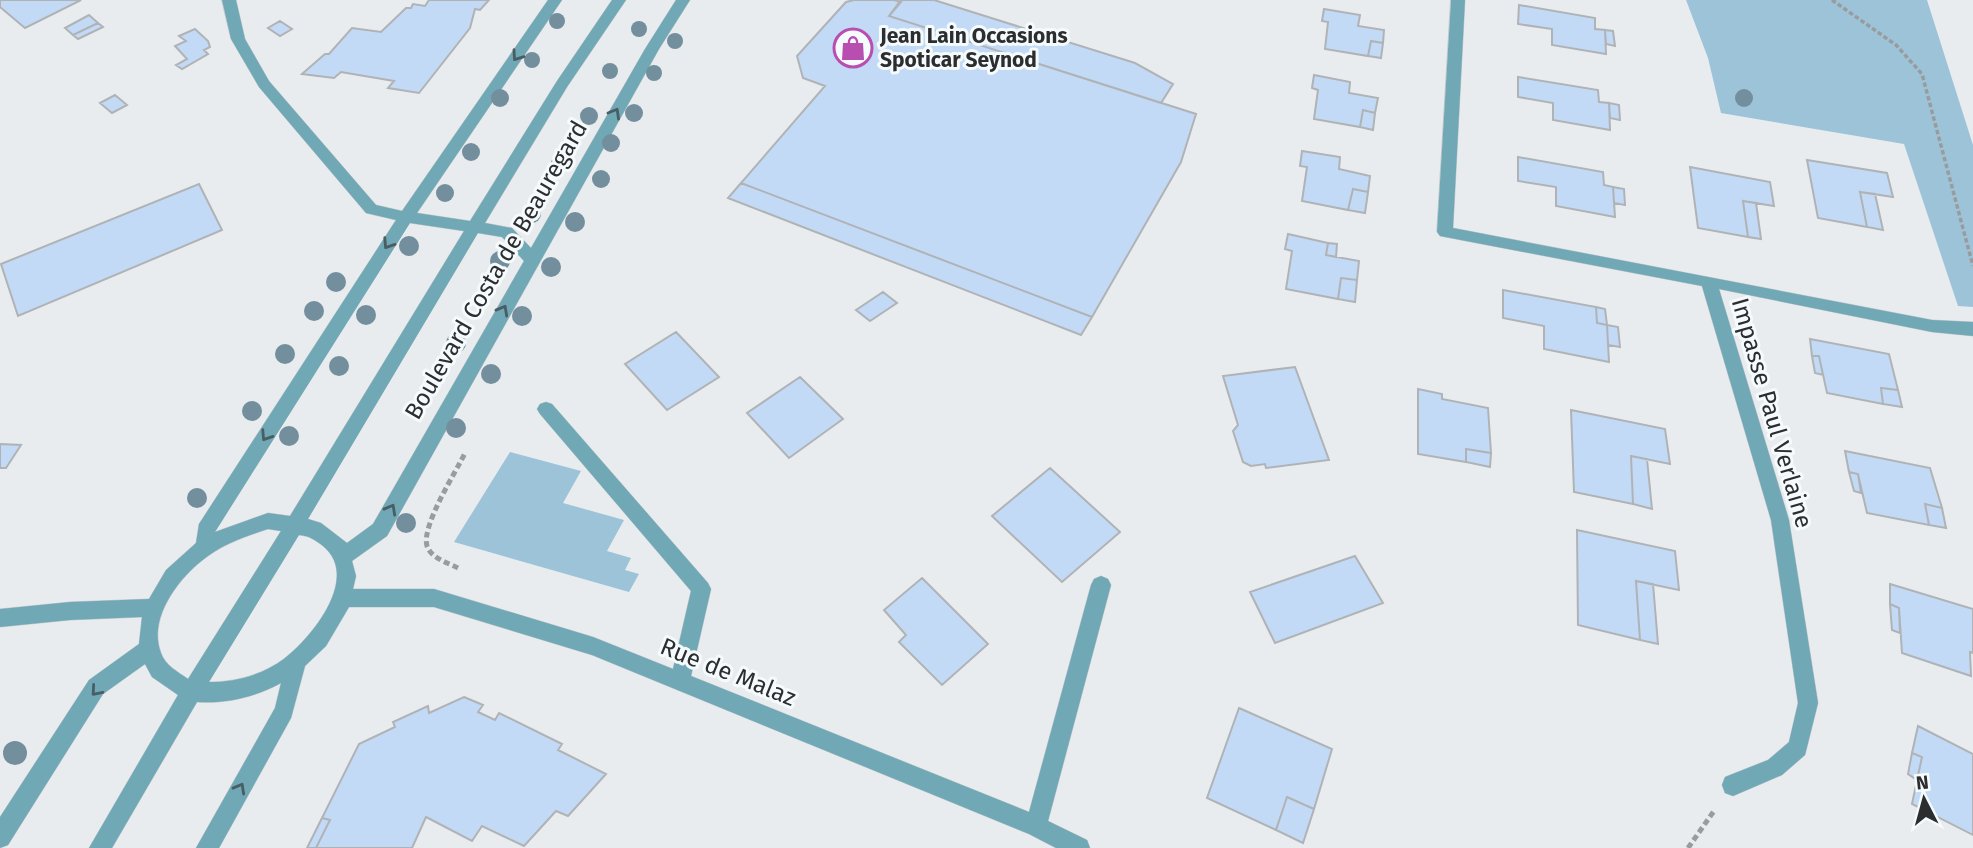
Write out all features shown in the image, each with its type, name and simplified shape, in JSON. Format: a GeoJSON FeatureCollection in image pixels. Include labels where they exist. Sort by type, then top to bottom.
{"type":"FeatureCollection","features":[{"type":"Feature","properties":{"kind":"street"},"geometry":{"type":"LineString","coordinates":[[229,0],[238,39],[264,84],[371,209],[508,232],[532,259]]}},
{"type":"Feature","properties":{"kind":"street"},"geometry":{"type":"LineString","coordinates":[[205,546],[205,530],[406,217],[555,0]]}},
{"type":"Feature","properties":{"kind":"street"},"geometry":{"type":"LineString","coordinates":[[100,848],[192,691],[298,522],[368,400],[562,84],[619,0]]}},
{"type":"Feature","properties":{"kind":"street","name":"Boulevard Costa de Beauregard"},"geometry":{"type":"LineString","coordinates":[[344,556],[380,530],[652,49],[683,0]]}},
{"type":"Feature","properties":{"kind":"street"},"geometry":{"type":"LineString","coordinates":[[1458,0],[1445,232],[1709,281]]}},
{"type":"Feature","properties":{"kind":"street","name":"Impasse Paul Verlaine"},"geometry":{"type":"LineString","coordinates":[[1733,785],[1775,768],[1798,748],[1808,703],[1780,520],[1709,281],[1932,326],[1973,329]]}},
{"type":"Feature","properties":{"kind":"street"},"geometry":{"type":"LineString","coordinates":[[547,409],[701,589],[680,680]]}},
{"type":"Feature","properties":{"kind":"street"},"geometry":{"type":"LineString","coordinates":[[268,521],[298,522],[327,533],[344,556],[347,576],[344,598],[327,632],[296,663],[262,683],[226,692],[192,691],[163,676],[149,649],[148,636],[153,608],[166,585],[183,564],[205,546],[236,530],[268,521]]}},
{"type":"Feature","properties":{"kind":"street"},"geometry":{"type":"LineString","coordinates":[[1036,827],[1101,584]]}},
{"type":"Feature","properties":{"kind":"street","name":"Rue de Malaz"},"geometry":{"type":"LineString","coordinates":[[344,598],[434,598],[593,646],[1036,827],[1079,848]]}},
{"type":"Feature","properties":{"kind":"street"},"geometry":{"type":"LineString","coordinates":[[0,618],[153,608]]}},
{"type":"Feature","properties":{"kind":"street"},"geometry":{"type":"LineString","coordinates":[[0,837],[96,687],[149,649]]}},
{"type":"Feature","properties":{"kind":"street"},"geometry":{"type":"LineString","coordinates":[[207,848],[284,710],[296,663]]}},
{"type":"Feature","properties":{"kind":"path"},"geometry":{"type":"LineString","coordinates":[[1832,0],[1896,45],[1922,74],[1973,266]]}},
{"type":"Feature","properties":{"kind":"path"},"geometry":{"type":"LineString","coordinates":[[459,568],[434,556],[426,547],[427,530],[467,449]]}},
{"type":"Feature","properties":{"kind":"path"},"geometry":{"type":"LineString","coordinates":[[1688,848],[1733,785]]}},
{"type":"Feature","properties":{"kind":"shaded area"},"geometry":{"type":"Polygon","coordinates":[[[1686,0],[1927,0],[1973,145],[1973,307],[1958,306],[1904,144],[1721,113],[1708,58],[1686,0]]]}},
{"type":"Feature","properties":{"kind":"shaded area"},"geometry":{"type":"Polygon","coordinates":[[[510,452],[581,471],[563,503],[624,520],[607,551],[631,558],[625,570],[639,574],[629,592],[454,542],[510,452]]]}},
{"type":"Feature","properties":{"kind":"building"},"geometry":{"type":"Polygon","coordinates":[[[0,0],[81,0],[25,28],[0,7],[0,0]]]}},
{"type":"Feature","properties":{"kind":"building"},"geometry":{"type":"Polygon","coordinates":[[[429,0],[489,0],[480,10],[475,9],[470,28],[419,93],[388,88],[394,81],[341,72],[334,78],[302,74],[325,54],[329,54],[352,28],[381,32],[406,8],[411,8],[413,4],[425,6],[429,0]]]}},
{"type":"Feature","properties":{"kind":"building"},"geometry":{"type":"Polygon","coordinates":[[[901,0],[934,0],[1135,63],[1173,84],[1161,103],[889,16],[901,0]]]}},
{"type":"Feature","properties":{"kind":"building"},"geometry":{"type":"Polygon","coordinates":[[[846,2],[901,2],[889,16],[1196,114],[1181,162],[1092,317],[741,183],[825,86],[803,78],[797,56],[846,2]]]}},
{"type":"Feature","properties":{"kind":"building"},"geometry":{"type":"Polygon","coordinates":[[[1519,5],[1595,18],[1595,29],[1605,30],[1606,54],[1552,45],[1552,29],[1518,24],[1519,5]]]}},
{"type":"Feature","properties":{"kind":"building"},"geometry":{"type":"Polygon","coordinates":[[[1324,9],[1360,15],[1358,26],[1384,30],[1383,43],[1371,41],[1368,56],[1325,49],[1328,22],[1322,21],[1324,9]]]}},
{"type":"Feature","properties":{"kind":"building"},"geometry":{"type":"Polygon","coordinates":[[[89,15],[98,23],[73,35],[65,28],[89,15]]]}},
{"type":"Feature","properties":{"kind":"building"},"geometry":{"type":"Polygon","coordinates":[[[280,21],[292,29],[280,36],[268,28],[280,21]]]}},
{"type":"Feature","properties":{"kind":"building"},"geometry":{"type":"Polygon","coordinates":[[[98,23],[103,27],[78,39],[73,35],[98,23]]]}},
{"type":"Feature","properties":{"kind":"building"},"geometry":{"type":"Polygon","coordinates":[[[195,29],[208,41],[210,47],[204,50],[208,54],[182,69],[176,65],[187,59],[175,46],[186,41],[179,36],[195,29]]]}},
{"type":"Feature","properties":{"kind":"building"},"geometry":{"type":"Polygon","coordinates":[[[1605,30],[1613,31],[1615,46],[1606,44],[1605,30]]]}},
{"type":"Feature","properties":{"kind":"building"},"geometry":{"type":"Polygon","coordinates":[[[1371,41],[1383,43],[1381,58],[1368,56],[1371,41]]]}},
{"type":"Feature","properties":{"kind":"building"},"geometry":{"type":"Polygon","coordinates":[[[1314,75],[1350,82],[1349,93],[1378,98],[1375,113],[1363,110],[1360,127],[1314,119],[1318,90],[1312,88],[1314,75]]]}},
{"type":"Feature","properties":{"kind":"building"},"geometry":{"type":"Polygon","coordinates":[[[1518,77],[1598,90],[1599,102],[1609,103],[1610,130],[1553,120],[1553,103],[1518,97],[1518,77]]]}},
{"type":"Feature","properties":{"kind":"building"},"geometry":{"type":"Polygon","coordinates":[[[115,95],[127,105],[112,113],[100,103],[115,95]]]}},
{"type":"Feature","properties":{"kind":"building"},"geometry":{"type":"Polygon","coordinates":[[[1609,103],[1619,105],[1620,120],[1610,118],[1609,103]]]}},
{"type":"Feature","properties":{"kind":"building"},"geometry":{"type":"Polygon","coordinates":[[[1363,110],[1375,113],[1373,130],[1360,127],[1363,110]]]}},
{"type":"Feature","properties":{"kind":"building"},"geometry":{"type":"Polygon","coordinates":[[[1302,151],[1340,157],[1339,169],[1370,176],[1368,192],[1353,189],[1348,210],[1302,201],[1307,167],[1300,166],[1302,151]]]}},
{"type":"Feature","properties":{"kind":"building"},"geometry":{"type":"Polygon","coordinates":[[[1518,157],[1603,172],[1604,185],[1613,187],[1615,217],[1556,206],[1556,187],[1518,181],[1518,157]]]}},
{"type":"Feature","properties":{"kind":"building"},"geometry":{"type":"Polygon","coordinates":[[[1807,160],[1887,173],[1893,197],[1860,192],[1867,227],[1818,218],[1807,160]]]}},
{"type":"Feature","properties":{"kind":"building"},"geometry":{"type":"Polygon","coordinates":[[[1690,167],[1770,182],[1774,206],[1743,201],[1748,237],[1698,228],[1690,167]]]}},
{"type":"Feature","properties":{"kind":"building"},"geometry":{"type":"Polygon","coordinates":[[[741,183],[1092,317],[1081,335],[728,198],[741,183]]]}},
{"type":"Feature","properties":{"kind":"building"},"geometry":{"type":"Polygon","coordinates":[[[199,184],[222,230],[18,316],[1,264],[199,184]]]}},
{"type":"Feature","properties":{"kind":"building"},"geometry":{"type":"Polygon","coordinates":[[[1613,187],[1624,189],[1625,205],[1614,203],[1613,187]]]}},
{"type":"Feature","properties":{"kind":"building"},"geometry":{"type":"Polygon","coordinates":[[[1353,189],[1368,192],[1365,213],[1348,210],[1353,189]]]}},
{"type":"Feature","properties":{"kind":"building"},"geometry":{"type":"Polygon","coordinates":[[[1860,192],[1875,194],[1883,230],[1867,227],[1860,192]]]}},
{"type":"Feature","properties":{"kind":"building"},"geometry":{"type":"Polygon","coordinates":[[[1743,201],[1756,203],[1761,239],[1748,237],[1743,201]]]}},
{"type":"Feature","properties":{"kind":"building"},"geometry":{"type":"Polygon","coordinates":[[[1288,234],[1328,243],[1326,255],[1359,261],[1357,280],[1341,278],[1338,299],[1286,289],[1292,251],[1285,249],[1288,234]]]}},
{"type":"Feature","properties":{"kind":"building"},"geometry":{"type":"Polygon","coordinates":[[[1328,243],[1337,244],[1336,257],[1326,255],[1328,243]]]}},
{"type":"Feature","properties":{"kind":"building"},"geometry":{"type":"Polygon","coordinates":[[[1341,278],[1357,280],[1355,302],[1338,299],[1341,278]]]}},
{"type":"Feature","properties":{"kind":"building"},"geometry":{"type":"Polygon","coordinates":[[[1503,290],[1596,307],[1597,323],[1607,325],[1609,362],[1544,349],[1544,326],[1503,318],[1503,290]]]}},
{"type":"Feature","properties":{"kind":"building"},"geometry":{"type":"Polygon","coordinates":[[[883,292],[897,303],[870,321],[856,310],[883,292]]]}},
{"type":"Feature","properties":{"kind":"building"},"geometry":{"type":"Polygon","coordinates":[[[1596,307],[1605,309],[1607,325],[1597,323],[1596,307]]]}},
{"type":"Feature","properties":{"kind":"building"},"geometry":{"type":"Polygon","coordinates":[[[1607,325],[1618,327],[1620,347],[1608,345],[1607,325]]]}},
{"type":"Feature","properties":{"kind":"building"},"geometry":{"type":"Polygon","coordinates":[[[676,332],[719,377],[667,410],[625,364],[676,332]]]}},
{"type":"Feature","properties":{"kind":"building"},"geometry":{"type":"Polygon","coordinates":[[[1810,339],[1889,354],[1898,390],[1881,388],[1883,404],[1827,393],[1819,356],[1812,356],[1810,339]]]}},
{"type":"Feature","properties":{"kind":"building"},"geometry":{"type":"Polygon","coordinates":[[[1812,356],[1819,356],[1823,375],[1815,373],[1812,356]]]}},
{"type":"Feature","properties":{"kind":"building"},"geometry":{"type":"Polygon","coordinates":[[[1295,367],[1329,460],[1266,468],[1265,464],[1251,466],[1243,462],[1233,431],[1238,425],[1223,376],[1295,367]]]}},
{"type":"Feature","properties":{"kind":"building"},"geometry":{"type":"Polygon","coordinates":[[[800,377],[843,419],[789,458],[747,413],[800,377]]]}},
{"type":"Feature","properties":{"kind":"building"},"geometry":{"type":"Polygon","coordinates":[[[1881,388],[1898,390],[1902,407],[1883,404],[1881,388]]]}},
{"type":"Feature","properties":{"kind":"building"},"geometry":{"type":"Polygon","coordinates":[[[1418,389],[1442,394],[1442,399],[1488,408],[1491,453],[1466,449],[1466,462],[1418,454],[1418,389]]]}},
{"type":"Feature","properties":{"kind":"building"},"geometry":{"type":"Polygon","coordinates":[[[1571,410],[1665,429],[1670,464],[1631,456],[1633,504],[1574,492],[1571,410]]]}},
{"type":"Feature","properties":{"kind":"building"},"geometry":{"type":"Polygon","coordinates":[[[0,444],[21,445],[6,468],[0,468],[0,444]]]}},
{"type":"Feature","properties":{"kind":"building"},"geometry":{"type":"Polygon","coordinates":[[[1466,449],[1491,453],[1490,467],[1466,462],[1466,449]]]}},
{"type":"Feature","properties":{"kind":"building"},"geometry":{"type":"Polygon","coordinates":[[[1845,451],[1930,468],[1942,508],[1925,504],[1929,525],[1867,513],[1858,474],[1849,472],[1845,451]]]}},
{"type":"Feature","properties":{"kind":"building"},"geometry":{"type":"Polygon","coordinates":[[[1631,456],[1647,459],[1652,509],[1633,504],[1631,456]]]}},
{"type":"Feature","properties":{"kind":"building"},"geometry":{"type":"Polygon","coordinates":[[[1050,468],[1120,532],[1062,582],[992,516],[1050,468]]]}},
{"type":"Feature","properties":{"kind":"building"},"geometry":{"type":"Polygon","coordinates":[[[1849,472],[1858,474],[1861,493],[1854,491],[1849,472]]]}},
{"type":"Feature","properties":{"kind":"building"},"geometry":{"type":"Polygon","coordinates":[[[1925,504],[1942,508],[1946,528],[1929,525],[1925,504]]]}},
{"type":"Feature","properties":{"kind":"building"},"geometry":{"type":"Polygon","coordinates":[[[1577,530],[1675,551],[1679,590],[1636,581],[1640,640],[1578,625],[1577,530]]]}},
{"type":"Feature","properties":{"kind":"building"},"geometry":{"type":"Polygon","coordinates":[[[1355,556],[1383,603],[1275,643],[1250,592],[1355,556]]]}},
{"type":"Feature","properties":{"kind":"building"},"geometry":{"type":"Polygon","coordinates":[[[922,578],[988,644],[942,685],[899,642],[906,635],[884,610],[922,578]]]}},
{"type":"Feature","properties":{"kind":"building"},"geometry":{"type":"Polygon","coordinates":[[[1636,581],[1653,584],[1658,644],[1640,640],[1636,581]]]}},
{"type":"Feature","properties":{"kind":"building"},"geometry":{"type":"Polygon","coordinates":[[[1890,584],[1973,609],[1971,676],[1902,653],[1899,608],[1890,604],[1890,584]]]}},
{"type":"Feature","properties":{"kind":"building"},"geometry":{"type":"Polygon","coordinates":[[[1890,604],[1899,608],[1900,633],[1892,630],[1890,604]]]}},
{"type":"Feature","properties":{"kind":"building"},"geometry":{"type":"Polygon","coordinates":[[[464,697],[483,705],[478,712],[495,720],[499,713],[562,744],[558,750],[606,774],[568,816],[556,811],[524,846],[482,826],[472,841],[426,817],[412,848],[316,848],[330,820],[322,818],[359,744],[395,727],[393,722],[428,706],[429,713],[464,697]]]}},
{"type":"Feature","properties":{"kind":"building"},"geometry":{"type":"Polygon","coordinates":[[[1239,708],[1332,749],[1314,809],[1287,797],[1276,830],[1207,798],[1239,708]]]}},
{"type":"Feature","properties":{"kind":"building"},"geometry":{"type":"Polygon","coordinates":[[[1918,726],[1973,754],[1973,835],[1912,804],[1922,757],[1912,753],[1918,726]]]}},
{"type":"Feature","properties":{"kind":"building"},"geometry":{"type":"Polygon","coordinates":[[[1912,753],[1922,757],[1917,780],[1908,774],[1912,753]]]}},
{"type":"Feature","properties":{"kind":"building"},"geometry":{"type":"Polygon","coordinates":[[[1287,797],[1314,809],[1303,843],[1276,830],[1287,797]]]}},
{"type":"Feature","properties":{"kind":"building"},"geometry":{"type":"Polygon","coordinates":[[[322,818],[330,820],[316,848],[307,848],[322,818]]]}},
{"type":"Feature","properties":{"kind":"place","name":"Jean Lain Occasions Spoticar Seynod"},"geometry":{"type":"Point","coordinates":[853,48]}}]}
